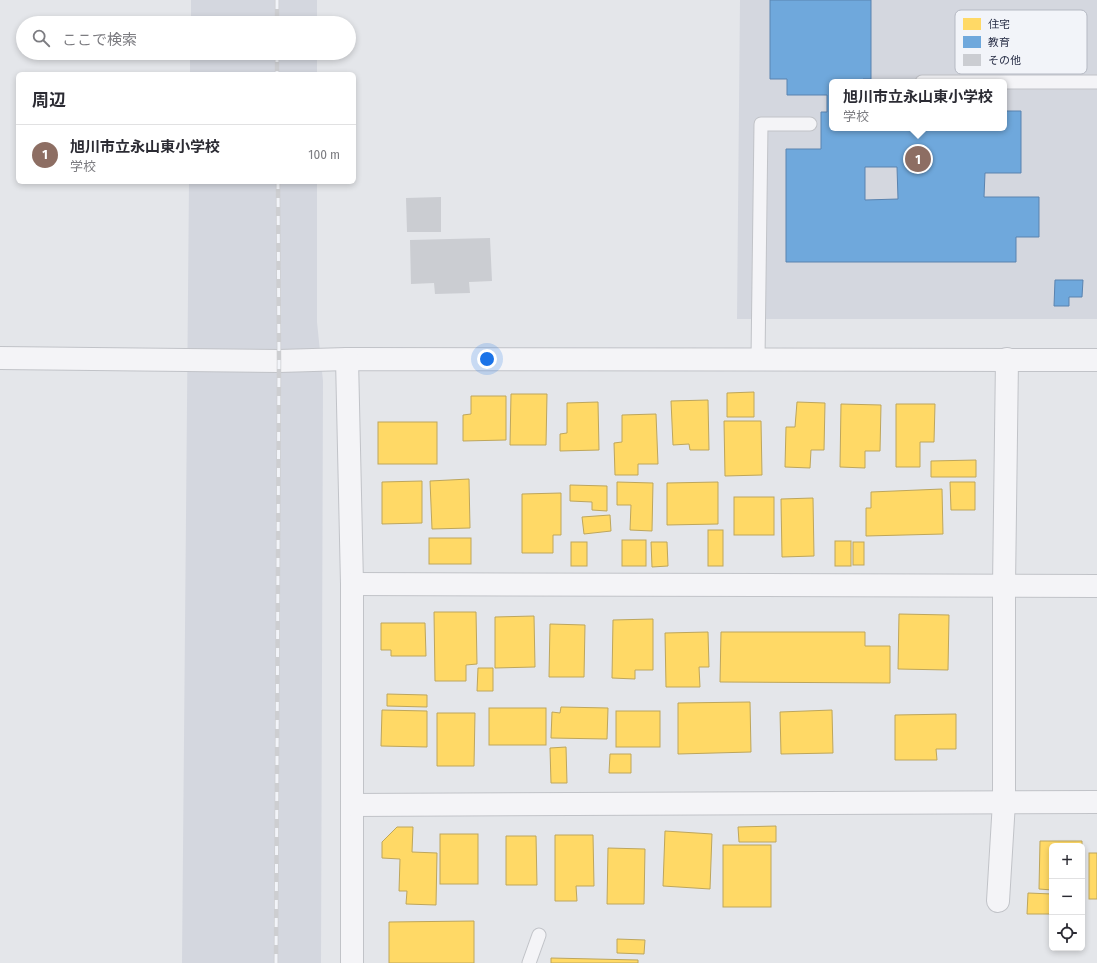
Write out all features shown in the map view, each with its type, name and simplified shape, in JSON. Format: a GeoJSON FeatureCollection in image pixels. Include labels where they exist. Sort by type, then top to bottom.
{"type":"FeatureCollection","features":[{"type":"Feature","properties":{"kind":"street"},"geometry":{"type":"LineString","coordinates":[[0,358],[278,361],[347,359],[1097,360]]}},
{"type":"Feature","properties":{"kind":"street"},"geometry":{"type":"LineString","coordinates":[[347,359],[352,584],[352,963]]}},
{"type":"Feature","properties":{"kind":"street"},"geometry":{"type":"LineString","coordinates":[[998,901],[1004,802],[1006,359]]}},
{"type":"Feature","properties":{"kind":"street"},"geometry":{"type":"LineString","coordinates":[[352,584],[1097,586]]}},
{"type":"Feature","properties":{"kind":"street"},"geometry":{"type":"LineString","coordinates":[[352,805],[1097,802]]}},
{"type":"Feature","properties":{"kind":"lane"},"geometry":{"type":"LineString","coordinates":[[1007,82],[1097,82]]}},
{"type":"Feature","properties":{"kind":"lane"},"geometry":{"type":"LineString","coordinates":[[758,359],[761,124],[810,124]]}},
{"type":"Feature","properties":{"kind":"lane"},"geometry":{"type":"LineString","coordinates":[[529,963],[539,935]]}},
{"type":"Feature","properties":{"kind":"shaded area"},"geometry":{"type":"Polygon","coordinates":[[[191,0],[317,0],[317,16],[191,16],[191,0]]]}},
{"type":"Feature","properties":{"kind":"shaded area"},"geometry":{"type":"Polygon","coordinates":[[[740,0],[1097,0],[1097,319],[737,319],[740,0]]]}},
{"type":"Feature","properties":{"kind":"shaded area"},"geometry":{"type":"Polygon","coordinates":[[[190,60],[317,60],[317,72],[190,72],[190,60]]]}},
{"type":"Feature","properties":{"kind":"shaded area"},"geometry":{"type":"Polygon","coordinates":[[[189,184],[317,184],[317,322],[323,381],[321,963],[182,963],[189,184]]]}},
{"type":"Feature","properties":{"kind":"building: 住宅"},"geometry":{"type":"Polygon","coordinates":[[[754,392],[754,417],[727,417],[727,393],[754,392]]]}},
{"type":"Feature","properties":{"kind":"building: 住宅"},"geometry":{"type":"Polygon","coordinates":[[[511,394],[547,394],[546,445],[510,445],[511,394]]]}},
{"type":"Feature","properties":{"kind":"building: 住宅"},"geometry":{"type":"Polygon","coordinates":[[[471,396],[506,396],[506,440],[463,441],[463,415],[471,414],[471,396]]]}},
{"type":"Feature","properties":{"kind":"building: 住宅"},"geometry":{"type":"Polygon","coordinates":[[[708,400],[709,450],[690,450],[689,444],[673,445],[671,401],[708,400]]]}},
{"type":"Feature","properties":{"kind":"building: 住宅"},"geometry":{"type":"Polygon","coordinates":[[[598,402],[599,450],[560,451],[560,434],[567,433],[567,403],[598,402]]]}},
{"type":"Feature","properties":{"kind":"building: 住宅"},"geometry":{"type":"Polygon","coordinates":[[[797,402],[825,403],[824,450],[811,450],[810,468],[785,467],[786,427],[795,427],[797,402]]]}},
{"type":"Feature","properties":{"kind":"building: 住宅"},"geometry":{"type":"Polygon","coordinates":[[[841,404],[881,405],[880,451],[865,451],[865,468],[840,467],[841,404]]]}},
{"type":"Feature","properties":{"kind":"building: 住宅"},"geometry":{"type":"Polygon","coordinates":[[[896,404],[935,404],[934,442],[920,442],[920,467],[896,467],[896,404]]]}},
{"type":"Feature","properties":{"kind":"building: 住宅"},"geometry":{"type":"Polygon","coordinates":[[[656,414],[658,464],[638,464],[638,475],[615,475],[614,443],[622,442],[622,415],[656,414]]]}},
{"type":"Feature","properties":{"kind":"building: 住宅"},"geometry":{"type":"Polygon","coordinates":[[[724,421],[761,421],[762,475],[725,476],[724,421]]]}},
{"type":"Feature","properties":{"kind":"building: 住宅"},"geometry":{"type":"Polygon","coordinates":[[[378,422],[437,422],[437,464],[378,464],[378,422]]]}},
{"type":"Feature","properties":{"kind":"building: 住宅"},"geometry":{"type":"Polygon","coordinates":[[[976,460],[976,477],[931,477],[931,461],[976,460]]]}},
{"type":"Feature","properties":{"kind":"building: 住宅"},"geometry":{"type":"Polygon","coordinates":[[[469,479],[470,528],[432,529],[430,481],[469,479]]]}},
{"type":"Feature","properties":{"kind":"building: 住宅"},"geometry":{"type":"Polygon","coordinates":[[[422,481],[422,523],[382,524],[382,482],[422,481]]]}},
{"type":"Feature","properties":{"kind":"building: 住宅"},"geometry":{"type":"Polygon","coordinates":[[[617,482],[653,483],[652,531],[630,530],[631,505],[617,505],[617,482]]]}},
{"type":"Feature","properties":{"kind":"building: 住宅"},"geometry":{"type":"Polygon","coordinates":[[[718,482],[718,524],[667,525],[667,483],[718,482]]]}},
{"type":"Feature","properties":{"kind":"building: 住宅"},"geometry":{"type":"Polygon","coordinates":[[[950,482],[975,482],[975,510],[951,510],[950,482]]]}},
{"type":"Feature","properties":{"kind":"building: 住宅"},"geometry":{"type":"Polygon","coordinates":[[[570,485],[607,486],[607,511],[592,510],[592,502],[570,501],[570,485]]]}},
{"type":"Feature","properties":{"kind":"building: 住宅"},"geometry":{"type":"Polygon","coordinates":[[[942,489],[943,534],[866,536],[866,508],[871,508],[871,492],[942,489]]]}},
{"type":"Feature","properties":{"kind":"building: 住宅"},"geometry":{"type":"Polygon","coordinates":[[[561,493],[561,535],[553,535],[553,553],[522,553],[522,494],[561,493]]]}},
{"type":"Feature","properties":{"kind":"building: 住宅"},"geometry":{"type":"Polygon","coordinates":[[[734,497],[774,497],[774,535],[734,535],[734,497]]]}},
{"type":"Feature","properties":{"kind":"building: 住宅"},"geometry":{"type":"Polygon","coordinates":[[[813,498],[814,556],[782,557],[781,499],[813,498]]]}},
{"type":"Feature","properties":{"kind":"building: 住宅"},"geometry":{"type":"Polygon","coordinates":[[[610,515],[611,531],[584,534],[582,517],[610,515]]]}},
{"type":"Feature","properties":{"kind":"building: 住宅"},"geometry":{"type":"Polygon","coordinates":[[[708,530],[723,530],[723,566],[708,566],[708,530]]]}},
{"type":"Feature","properties":{"kind":"building: 住宅"},"geometry":{"type":"Polygon","coordinates":[[[429,538],[471,538],[471,564],[429,564],[429,538]]]}},
{"type":"Feature","properties":{"kind":"building: 住宅"},"geometry":{"type":"Polygon","coordinates":[[[622,540],[646,540],[646,566],[622,566],[622,540]]]}},
{"type":"Feature","properties":{"kind":"building: 住宅"},"geometry":{"type":"Polygon","coordinates":[[[835,541],[851,541],[851,566],[835,566],[835,541]]]}},
{"type":"Feature","properties":{"kind":"building: 住宅"},"geometry":{"type":"Polygon","coordinates":[[[571,542],[587,542],[587,566],[571,566],[571,542]]]}},
{"type":"Feature","properties":{"kind":"building: 住宅"},"geometry":{"type":"Polygon","coordinates":[[[651,542],[667,542],[668,566],[652,567],[651,542]]]}},
{"type":"Feature","properties":{"kind":"building: 住宅"},"geometry":{"type":"Polygon","coordinates":[[[853,542],[864,542],[864,565],[853,565],[853,542]]]}},
{"type":"Feature","properties":{"kind":"building: 住宅"},"geometry":{"type":"Polygon","coordinates":[[[434,612],[476,612],[477,664],[466,665],[466,681],[435,681],[434,612]]]}},
{"type":"Feature","properties":{"kind":"building: 住宅"},"geometry":{"type":"Polygon","coordinates":[[[899,614],[949,615],[948,670],[898,669],[899,614]]]}},
{"type":"Feature","properties":{"kind":"building: 住宅"},"geometry":{"type":"Polygon","coordinates":[[[534,616],[535,667],[495,668],[495,617],[534,616]]]}},
{"type":"Feature","properties":{"kind":"building: 住宅"},"geometry":{"type":"Polygon","coordinates":[[[653,619],[653,670],[635,670],[635,679],[612,678],[613,620],[653,619]]]}},
{"type":"Feature","properties":{"kind":"building: 住宅"},"geometry":{"type":"Polygon","coordinates":[[[381,623],[425,623],[426,656],[391,656],[391,650],[381,650],[381,623]]]}},
{"type":"Feature","properties":{"kind":"building: 住宅"},"geometry":{"type":"Polygon","coordinates":[[[550,624],[585,625],[584,677],[549,677],[550,624]]]}},
{"type":"Feature","properties":{"kind":"building: 住宅"},"geometry":{"type":"Polygon","coordinates":[[[708,632],[709,667],[699,667],[700,687],[666,687],[665,633],[708,632]]]}},
{"type":"Feature","properties":{"kind":"building: 住宅"},"geometry":{"type":"Polygon","coordinates":[[[721,632],[865,632],[865,646],[890,646],[890,683],[720,682],[721,632]]]}},
{"type":"Feature","properties":{"kind":"building: 住宅"},"geometry":{"type":"Polygon","coordinates":[[[478,668],[493,668],[493,691],[477,691],[478,668]]]}},
{"type":"Feature","properties":{"kind":"building: 住宅"},"geometry":{"type":"Polygon","coordinates":[[[387,694],[427,695],[427,707],[387,706],[387,694]]]}},
{"type":"Feature","properties":{"kind":"building: 住宅"},"geometry":{"type":"Polygon","coordinates":[[[750,702],[751,752],[678,754],[678,703],[750,702]]]}},
{"type":"Feature","properties":{"kind":"building: 住宅"},"geometry":{"type":"Polygon","coordinates":[[[561,707],[608,708],[607,739],[551,738],[552,712],[560,713],[561,707]]]}},
{"type":"Feature","properties":{"kind":"building: 住宅"},"geometry":{"type":"Polygon","coordinates":[[[489,708],[546,708],[546,745],[489,745],[489,708]]]}},
{"type":"Feature","properties":{"kind":"building: 住宅"},"geometry":{"type":"Polygon","coordinates":[[[382,710],[427,711],[427,747],[381,746],[382,710]]]}},
{"type":"Feature","properties":{"kind":"building: 住宅"},"geometry":{"type":"Polygon","coordinates":[[[832,710],[833,753],[781,754],[780,712],[832,710]]]}},
{"type":"Feature","properties":{"kind":"building: 住宅"},"geometry":{"type":"Polygon","coordinates":[[[616,711],[660,711],[660,747],[616,747],[616,711]]]}},
{"type":"Feature","properties":{"kind":"building: 住宅"},"geometry":{"type":"Polygon","coordinates":[[[437,713],[475,713],[474,766],[437,766],[437,713]]]}},
{"type":"Feature","properties":{"kind":"building: 住宅"},"geometry":{"type":"Polygon","coordinates":[[[956,714],[956,749],[936,749],[937,760],[895,760],[895,715],[956,714]]]}},
{"type":"Feature","properties":{"kind":"building: 住宅"},"geometry":{"type":"Polygon","coordinates":[[[566,747],[567,783],[551,783],[550,748],[566,747]]]}},
{"type":"Feature","properties":{"kind":"building: 住宅"},"geometry":{"type":"Polygon","coordinates":[[[610,754],[631,754],[631,773],[609,773],[610,754]]]}},
{"type":"Feature","properties":{"kind":"building: 住宅"},"geometry":{"type":"Polygon","coordinates":[[[776,826],[776,842],[739,842],[738,827],[776,826]]]}},
{"type":"Feature","properties":{"kind":"building: 住宅"},"geometry":{"type":"Polygon","coordinates":[[[397,827],[413,827],[412,852],[437,853],[436,905],[406,904],[407,891],[399,891],[400,859],[382,858],[382,842],[397,827]]]}},
{"type":"Feature","properties":{"kind":"building: 住宅"},"geometry":{"type":"Polygon","coordinates":[[[665,831],[712,834],[710,889],[663,886],[665,831]]]}},
{"type":"Feature","properties":{"kind":"building: 住宅"},"geometry":{"type":"Polygon","coordinates":[[[440,834],[478,834],[478,884],[440,884],[440,834]]]}},
{"type":"Feature","properties":{"kind":"building: 住宅"},"geometry":{"type":"Polygon","coordinates":[[[555,835],[593,835],[594,886],[576,886],[577,901],[555,901],[555,835]]]}},
{"type":"Feature","properties":{"kind":"building: 住宅"},"geometry":{"type":"Polygon","coordinates":[[[506,836],[536,836],[537,885],[506,885],[506,836]]]}},
{"type":"Feature","properties":{"kind":"building: 住宅"},"geometry":{"type":"Polygon","coordinates":[[[1040,841],[1082,841],[1082,843],[1049,843],[1049,890],[1039,889],[1040,841]]]}},
{"type":"Feature","properties":{"kind":"building: 住宅"},"geometry":{"type":"Polygon","coordinates":[[[723,845],[771,845],[771,907],[723,907],[723,845]]]}},
{"type":"Feature","properties":{"kind":"building: 住宅"},"geometry":{"type":"Polygon","coordinates":[[[608,848],[645,849],[644,904],[607,904],[608,848]]]}},
{"type":"Feature","properties":{"kind":"building: 住宅"},"geometry":{"type":"Polygon","coordinates":[[[1089,853],[1097,853],[1097,899],[1089,899],[1089,853]]]}},
{"type":"Feature","properties":{"kind":"building: 住宅"},"geometry":{"type":"Polygon","coordinates":[[[1028,893],[1049,894],[1049,914],[1027,914],[1028,893]]]}},
{"type":"Feature","properties":{"kind":"building: 住宅"},"geometry":{"type":"Polygon","coordinates":[[[474,921],[474,963],[389,963],[389,922],[474,921]]]}},
{"type":"Feature","properties":{"kind":"building: 住宅"},"geometry":{"type":"Polygon","coordinates":[[[617,939],[645,940],[644,954],[617,953],[617,939]]]}},
{"type":"Feature","properties":{"kind":"building: 住宅"},"geometry":{"type":"Polygon","coordinates":[[[551,958],[638,960],[638,963],[551,963],[551,958]]]}},
{"type":"Feature","properties":{"kind":"building: 教育"},"geometry":{"type":"Polygon","coordinates":[[[770,0],[871,0],[871,79],[829,79],[829,131],[1007,131],[1007,111],[1021,111],[1021,173],[985,173],[984,197],[1039,197],[1039,237],[1016,237],[1016,262],[786,262],[786,149],[821,149],[821,112],[827,112],[827,95],[787,95],[787,79],[770,79],[770,0]],[[865,167],[865,200],[898,199],[897,167],[865,167]]]}},
{"type":"Feature","properties":{"kind":"building: 教育"},"geometry":{"type":"Polygon","coordinates":[[[1055,280],[1083,280],[1082,297],[1069,297],[1069,306],[1054,306],[1055,280]]]}},
{"type":"Feature","properties":{"kind":"building: その他"},"geometry":{"type":"Polygon","coordinates":[[[441,197],[441,232],[407,232],[406,198],[441,197]]]}},
{"type":"Feature","properties":{"kind":"building: その他"},"geometry":{"type":"Polygon","coordinates":[[[490,238],[492,281],[469,282],[470,293],[435,294],[434,283],[411,284],[410,240],[490,238]]]}},
{"type":"Feature","properties":{"kind":"railway"},"geometry":{"type":"LineString","coordinates":[[277,0],[277,16]]}},
{"type":"Feature","properties":{"kind":"railway"},"geometry":{"type":"LineString","coordinates":[[277,60],[277,72]]}},
{"type":"Feature","properties":{"kind":"railway"},"geometry":{"type":"LineString","coordinates":[[276,963],[279,361],[278,184]]}},
{"type":"Feature","properties":{"kind":"place","name":"旭川市立永山東小学校"},"geometry":{"type":"Point","coordinates":[918,159]}}]}
